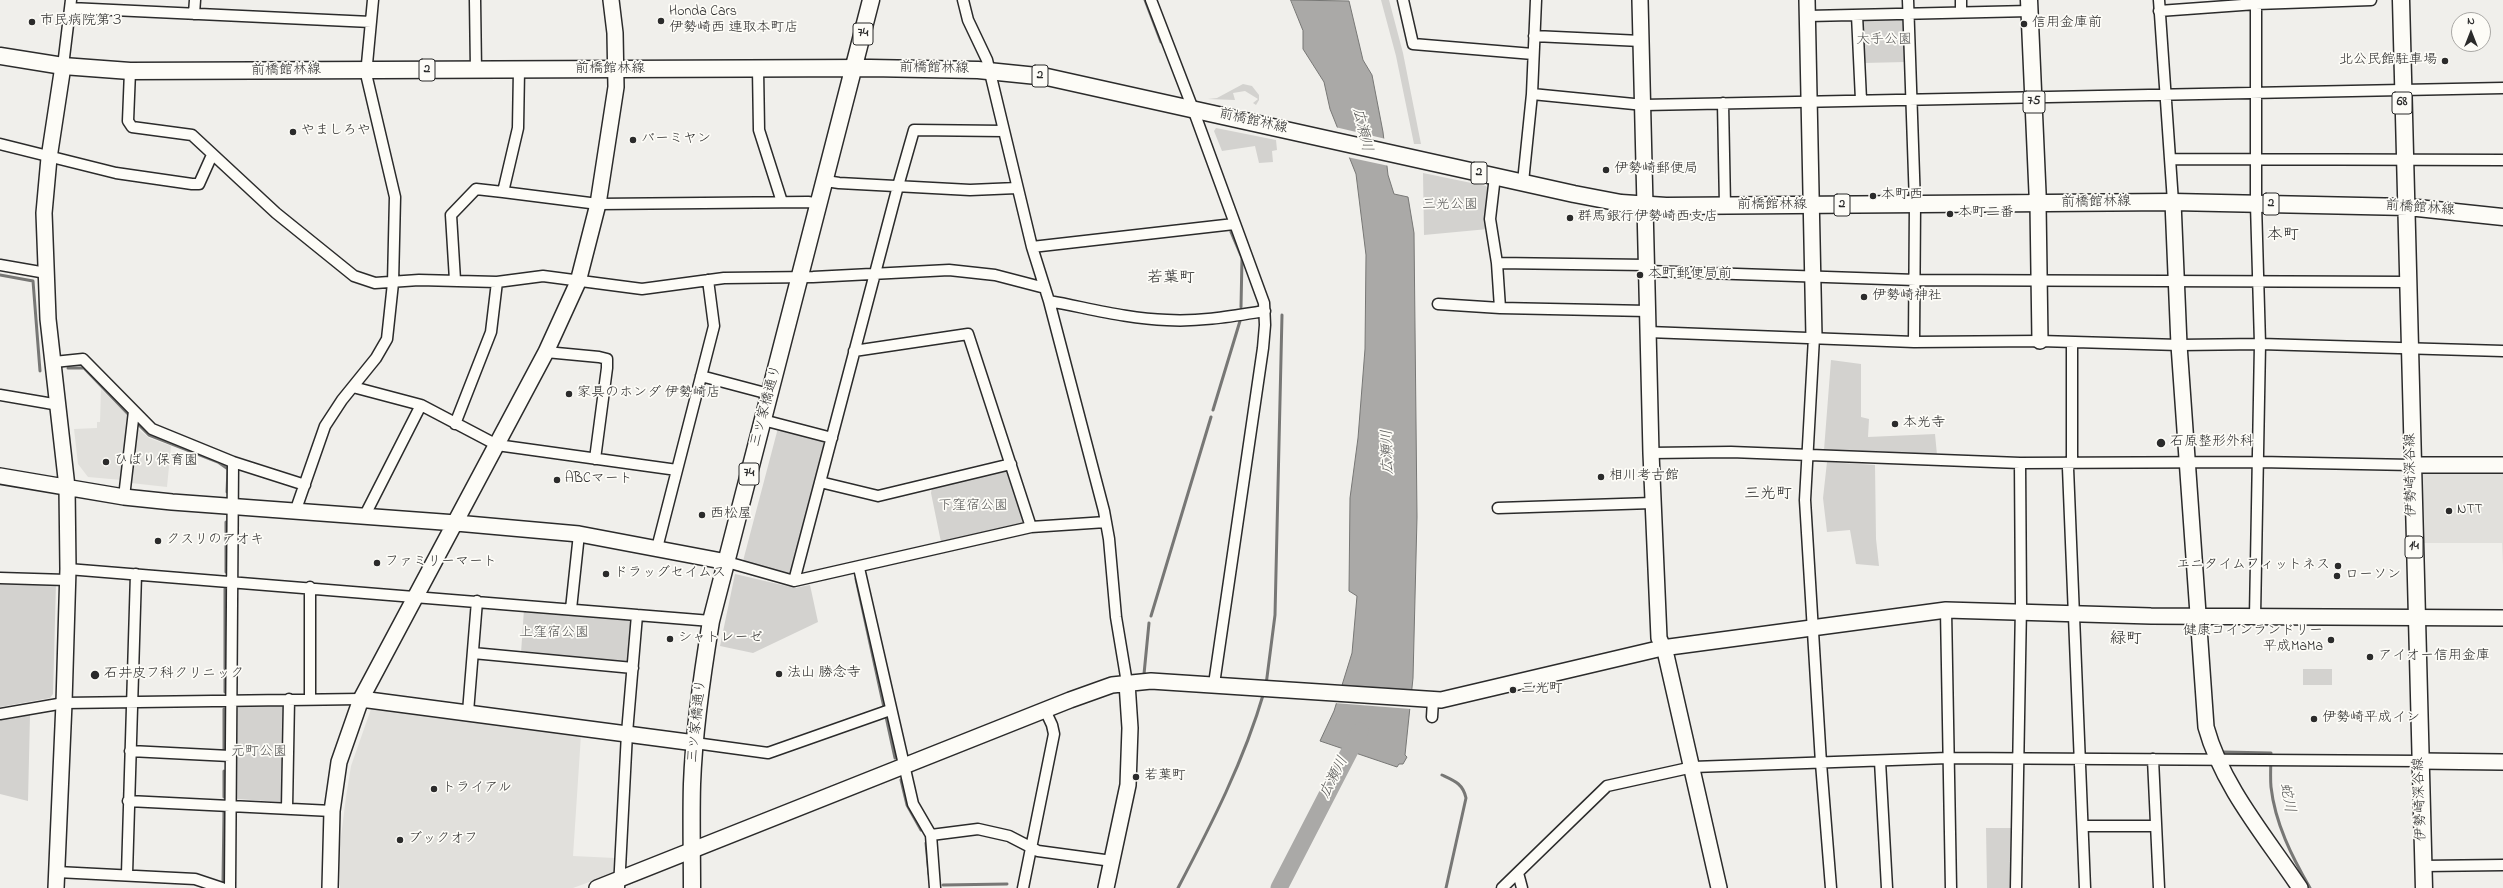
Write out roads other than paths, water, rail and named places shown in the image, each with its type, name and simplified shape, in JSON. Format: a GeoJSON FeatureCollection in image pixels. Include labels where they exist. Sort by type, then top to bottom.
{"type":"FeatureCollection","features":[{"type":"Feature","properties":{"kind":"main road","name":"三ツ家橋通り"},"geometry":{"type":"LineString","coordinates":[[692,888],[695,743],[701,684],[711,620],[826,181],[871,0]]}},
{"type":"Feature","properties":{"kind":"main road","name":"68"},"geometry":{"type":"LineString","coordinates":[[2401,0],[2402,89],[2408,207]]}},
{"type":"Feature","properties":{"kind":"main road","name":"75"},"geometry":{"type":"LineString","coordinates":[[2029,5],[2038,204]]}},
{"type":"Feature","properties":{"kind":"main road","name":"前橋館林線"},"geometry":{"type":"LineString","coordinates":[[0,56],[63,66],[130,71],[855,68],[988,70],[1047,77],[1600,199],[1646,205],[1811,206],[2173,202],[2408,207],[2503,217]]}},
{"type":"Feature","properties":{"kind":"main road","name":"伊勢崎深谷線"},"geometry":{"type":"LineString","coordinates":[[2408,207],[2412,465],[2424,888]]}},
{"type":"Feature","properties":{"kind":"street"},"geometry":{"type":"LineString","coordinates":[[194,0],[194,14]]}},
{"type":"Feature","properties":{"kind":"street"},"geometry":{"type":"LineString","coordinates":[[295,512],[325,426],[353,386],[376,358],[387,339],[393,283],[395,197],[367,70],[373,0]]}},
{"type":"Feature","properties":{"kind":"street"},"geometry":{"type":"LineString","coordinates":[[475,0],[476,70]]}},
{"type":"Feature","properties":{"kind":"street"},"geometry":{"type":"LineString","coordinates":[[330,888],[332,811],[339,762],[361,699],[546,352],[578,282],[598,204],[612,116],[616,70],[615,33],[611,0]]}},
{"type":"Feature","properties":{"kind":"street"},"geometry":{"type":"LineString","coordinates":[[963,0],[968,20],[985,55],[1032,247],[1049,301],[1106,522],[1121,650],[1127,683],[1130,728],[1128,785],[1106,888]]}},
{"type":"Feature","properties":{"kind":"street"},"geometry":{"type":"LineString","coordinates":[[1151,0],[1193,109],[1265,311],[1262,348],[1214,684]]}},
{"type":"Feature","properties":{"kind":"street"},"geometry":{"type":"LineString","coordinates":[[1402,0],[1414,44],[1533,54]]}},
{"type":"Feature","properties":{"kind":"street"},"geometry":{"type":"LineString","coordinates":[[1523,182],[1532,94],[1536,0]]}},
{"type":"Feature","properties":{"kind":"street"},"geometry":{"type":"LineString","coordinates":[[1640,0],[1644,105],[1650,453],[1659,638],[1693,767],[1719,888]]}},
{"type":"Feature","properties":{"kind":"street"},"geometry":{"type":"LineString","coordinates":[[1807,0],[1814,337],[1805,500],[1821,763],[1831,888]]}},
{"type":"Feature","properties":{"kind":"street"},"geometry":{"type":"LineString","coordinates":[[1908,0],[1915,204],[1916,280],[1914,342]]}},
{"type":"Feature","properties":{"kind":"street"},"geometry":{"type":"LineString","coordinates":[[1961,0],[1961,12]]}},
{"type":"Feature","properties":{"kind":"street"},"geometry":{"type":"LineString","coordinates":[[2158,0],[2171,159],[2179,345],[2206,727],[2216,760],[2249,813],[2300,888]]}},
{"type":"Feature","properties":{"kind":"street"},"geometry":{"type":"LineString","coordinates":[[2159,11],[2256,2],[2371,0]]}},
{"type":"Feature","properties":{"kind":"street"},"geometry":{"type":"LineString","coordinates":[[2255,616],[2260,344],[2256,204],[2256,2]]}},
{"type":"Feature","properties":{"kind":"street"},"geometry":{"type":"LineString","coordinates":[[56,888],[64,703],[67,574],[67,486],[59,405],[48,319],[44,213],[49,158],[63,66],[70,4],[194,14],[371,22]]}},
{"type":"Feature","properties":{"kind":"street"},"geometry":{"type":"LineString","coordinates":[[1808,16],[1961,12],[2029,5]]}},
{"type":"Feature","properties":{"kind":"street"},"geometry":{"type":"LineString","coordinates":[[1858,15],[1861,100]]}},
{"type":"Feature","properties":{"kind":"street"},"geometry":{"type":"LineString","coordinates":[[1534,36],[1642,41]]}},
{"type":"Feature","properties":{"kind":"street"},"geometry":{"type":"LineString","coordinates":[[758,69],[758,130],[782,202]]}},
{"type":"Feature","properties":{"kind":"street"},"geometry":{"type":"LineString","coordinates":[[503,192],[518,128],[518,70]]}},
{"type":"Feature","properties":{"kind":"street"},"geometry":{"type":"LineString","coordinates":[[130,71],[128,121],[132,126],[192,135],[276,213],[354,276],[374,284],[419,280],[497,282],[543,276],[578,282],[642,289],[724,278],[800,277],[968,270],[1045,288]]}},
{"type":"Feature","properties":{"kind":"street"},"geometry":{"type":"LineString","coordinates":[[1532,94],[1644,105],[2034,98],[2166,93],[2503,88]]}},
{"type":"Feature","properties":{"kind":"street"},"geometry":{"type":"LineString","coordinates":[[1723,103],[1725,206]]}},
{"type":"Feature","properties":{"kind":"street"},"geometry":{"type":"LineString","coordinates":[[794,581],[914,130],[1004,131]]}},
{"type":"Feature","properties":{"kind":"street"},"geometry":{"type":"LineString","coordinates":[[0,144],[49,158],[116,173],[192,184],[199,184],[212,155]]}},
{"type":"Feature","properties":{"kind":"street"},"geometry":{"type":"LineString","coordinates":[[2171,159],[2503,160]]}},
{"type":"Feature","properties":{"kind":"street"},"geometry":{"type":"LineString","coordinates":[[1495,176],[1490,219],[1497,262],[1500,308]]}},
{"type":"Feature","properties":{"kind":"street"},"geometry":{"type":"LineString","coordinates":[[826,181],[839,183],[978,190],[1017,188]]}},
{"type":"Feature","properties":{"kind":"street"},"geometry":{"type":"LineString","coordinates":[[455,280],[451,215],[476,189],[598,204],[782,202],[820,204]]}},
{"type":"Feature","properties":{"kind":"street"},"geometry":{"type":"LineString","coordinates":[[2038,204],[2040,341]]}},
{"type":"Feature","properties":{"kind":"street"},"geometry":{"type":"LineString","coordinates":[[1032,247],[1234,224]]}},
{"type":"Feature","properties":{"kind":"street"},"geometry":{"type":"LineString","coordinates":[[1497,262],[1916,280],[2039,279],[2409,282]]}},
{"type":"Feature","properties":{"kind":"street"},"geometry":{"type":"LineString","coordinates":[[0,265],[46,273]]}},
{"type":"Feature","properties":{"kind":"street"},"geometry":{"type":"LineString","coordinates":[[657,548],[715,320],[708,280]]}},
{"type":"Feature","properties":{"kind":"street"},"geometry":{"type":"LineString","coordinates":[[455,424],[491,332],[497,282]]}},
{"type":"Feature","properties":{"kind":"street"},"geometry":{"type":"LineString","coordinates":[[1049,301],[1133,317],[1169,320],[1207,319],[1265,311]]}},
{"type":"Feature","properties":{"kind":"street"},"geometry":{"type":"LineString","coordinates":[[1438,304],[1500,308],[1648,311]]}},
{"type":"Feature","properties":{"kind":"street"},"geometry":{"type":"LineString","coordinates":[[1648,332],[1814,337],[1914,342],[2040,341],[2179,345],[2260,344],[2410,350],[2503,351]]}},
{"type":"Feature","properties":{"kind":"street"},"geometry":{"type":"LineString","coordinates":[[854,351],[968,334],[1030,527]]}},
{"type":"Feature","properties":{"kind":"street"},"geometry":{"type":"LineString","coordinates":[[2072,342],[2070,464],[2068,468],[2085,888]]}},
{"type":"Feature","properties":{"kind":"street"},"geometry":{"type":"LineString","coordinates":[[546,352],[599,356],[607,359],[595,459]]}},
{"type":"Feature","properties":{"kind":"street"},"geometry":{"type":"LineString","coordinates":[[54,362],[82,359],[152,429],[233,462],[305,484]]}},
{"type":"Feature","properties":{"kind":"street"},"geometry":{"type":"LineString","coordinates":[[701,376],[769,394]]}},
{"type":"Feature","properties":{"kind":"street"},"geometry":{"type":"LineString","coordinates":[[353,386],[421,405],[497,445],[677,470]]}},
{"type":"Feature","properties":{"kind":"street"},"geometry":{"type":"LineString","coordinates":[[0,395],[59,405]]}},
{"type":"Feature","properties":{"kind":"street"},"geometry":{"type":"LineString","coordinates":[[364,517],[421,405]]}},
{"type":"Feature","properties":{"kind":"street"},"geometry":{"type":"LineString","coordinates":[[124,497],[134,411]]}},
{"type":"Feature","properties":{"kind":"street"},"geometry":{"type":"LineString","coordinates":[[763,420],[832,438]]}},
{"type":"Feature","properties":{"kind":"street"},"geometry":{"type":"LineString","coordinates":[[1650,453],[1807,455],[2070,464],[2187,464],[2259,462],[2503,465]]}},
{"type":"Feature","properties":{"kind":"street"},"geometry":{"type":"LineString","coordinates":[[230,888],[233,462]]}},
{"type":"Feature","properties":{"kind":"street"},"geometry":{"type":"LineString","coordinates":[[2016,888],[2020,612],[2020,463]]}},
{"type":"Feature","properties":{"kind":"street"},"geometry":{"type":"LineString","coordinates":[[820,482],[878,496],[1011,464]]}},
{"type":"Feature","properties":{"kind":"street"},"geometry":{"type":"LineString","coordinates":[[0,476],[67,486],[124,497],[232,507],[456,523],[579,534],[727,562],[794,581],[859,568],[1030,527],[1106,522]]}},
{"type":"Feature","properties":{"kind":"street"},"geometry":{"type":"LineString","coordinates":[[1498,508],[1652,503]]}},
{"type":"Feature","properties":{"kind":"street"},"geometry":{"type":"LineString","coordinates":[[571,609],[579,534]]}},
{"type":"Feature","properties":{"kind":"street"},"geometry":{"type":"LineString","coordinates":[[859,568],[890,710],[913,804],[931,835],[935,888]]}},
{"type":"Feature","properties":{"kind":"street"},"geometry":{"type":"LineString","coordinates":[[0,578],[67,574],[136,574],[711,620]]}},
{"type":"Feature","properties":{"kind":"street"},"geometry":{"type":"LineString","coordinates":[[126,874],[136,574]]}},
{"type":"Feature","properties":{"kind":"street"},"geometry":{"type":"LineString","coordinates":[[310,587],[310,699]]}},
{"type":"Feature","properties":{"kind":"street"},"geometry":{"type":"LineString","coordinates":[[468,712],[477,601]]}},
{"type":"Feature","properties":{"kind":"street"},"geometry":{"type":"LineString","coordinates":[[1946,610],[1951,888]]}},
{"type":"Feature","properties":{"kind":"street"},"geometry":{"type":"LineString","coordinates":[[597,888],[619,884],[692,850],[1099,689],[1127,683],[1151,681],[1214,684],[1430,700],[1449,699],[1662,648],[1946,610],[2198,617],[2503,618]]}},
{"type":"Feature","properties":{"kind":"street"},"geometry":{"type":"LineString","coordinates":[[619,884],[627,733],[637,615]]}},
{"type":"Feature","properties":{"kind":"street"},"geometry":{"type":"LineString","coordinates":[[473,653],[633,668]]}},
{"type":"Feature","properties":{"kind":"street"},"geometry":{"type":"LineString","coordinates":[[287,808],[289,699]]}},
{"type":"Feature","properties":{"kind":"street"},"geometry":{"type":"LineString","coordinates":[[0,714],[64,703],[361,699],[627,733],[768,753],[890,710]]}},
{"type":"Feature","properties":{"kind":"street"},"geometry":{"type":"LineString","coordinates":[[1430,700],[1432,717]]}},
{"type":"Feature","properties":{"kind":"street"},"geometry":{"type":"LineString","coordinates":[[1023,888],[1054,734],[1052,725],[1045,710]]}},
{"type":"Feature","properties":{"kind":"street"},"geometry":{"type":"LineString","coordinates":[[130,751],[230,756]]}},
{"type":"Feature","properties":{"kind":"street"},"geometry":{"type":"LineString","coordinates":[[1502,888],[1607,786],[1693,767],[1948,758],[2503,762]]}},
{"type":"Feature","properties":{"kind":"street"},"geometry":{"type":"LineString","coordinates":[[2153,759],[2159,888]]}},
{"type":"Feature","properties":{"kind":"street"},"geometry":{"type":"LineString","coordinates":[[1880,761],[1887,888]]}},
{"type":"Feature","properties":{"kind":"street"},"geometry":{"type":"LineString","coordinates":[[128,801],[332,811]]}},
{"type":"Feature","properties":{"kind":"street"},"geometry":{"type":"LineString","coordinates":[[2082,826],[2155,826]]}},
{"type":"Feature","properties":{"kind":"street"},"geometry":{"type":"LineString","coordinates":[[931,835],[978,829],[1009,836],[1031,848],[1112,861]]}},
{"type":"Feature","properties":{"kind":"street"},"geometry":{"type":"LineString","coordinates":[[2423,866],[2503,865]]}},
{"type":"Feature","properties":{"kind":"street"},"geometry":{"type":"LineString","coordinates":[[57,872],[126,874],[195,879],[222,888]]}},
{"type":"Feature","properties":{"kind":"street"},"geometry":{"type":"LineString","coordinates":[[1518,873],[1522,888]]}},
{"type":"Feature","properties":{"kind":"water"},"geometry":{"type":"Polygon","coordinates":[[[1291,0],[1349,1],[1363,60],[1372,75],[1383,132],[1388,175],[1394,194],[1408,197],[1414,233],[1417,517],[1413,678],[1405,755],[1407,757],[1403,764],[1399,764],[1397,767],[1320,741],[1334,711],[1352,653],[1357,596],[1349,591],[1350,498],[1358,438],[1365,349],[1366,255],[1356,174],[1330,109],[1324,82],[1303,49],[1303,31],[1291,0]]]}},
{"type":"Feature","properties":{"kind":"waterway"},"geometry":{"type":"LineString","coordinates":[[1145,0],[1161,42]]}},
{"type":"Feature","properties":{"kind":"waterway"},"geometry":{"type":"LineString","coordinates":[[1231,232],[1242,258],[1241,307]]}},
{"type":"Feature","properties":{"kind":"waterway"},"geometry":{"type":"LineString","coordinates":[[0,275],[33,281],[40,371]]}},
{"type":"Feature","properties":{"kind":"waterway"},"geometry":{"type":"LineString","coordinates":[[1266,685],[1275,615],[1282,315]]}},
{"type":"Feature","properties":{"kind":"waterway"},"geometry":{"type":"LineString","coordinates":[[1213,410],[1240,321]]}},
{"type":"Feature","properties":{"kind":"waterway"},"geometry":{"type":"LineString","coordinates":[[68,368],[84,368],[130,416]]}},
{"type":"Feature","properties":{"kind":"waterway"},"geometry":{"type":"LineString","coordinates":[[1151,616],[1211,417]]}},
{"type":"Feature","properties":{"kind":"waterway"},"geometry":{"type":"LineString","coordinates":[[135,421],[149,435],[218,462],[228,469],[227,492]]}},
{"type":"Feature","properties":{"kind":"waterway"},"geometry":{"type":"LineString","coordinates":[[226,522],[226,572]]}},
{"type":"Feature","properties":{"kind":"waterway"},"geometry":{"type":"LineString","coordinates":[[856,579],[895,758]]}},
{"type":"Feature","properties":{"kind":"waterway"},"geometry":{"type":"LineString","coordinates":[[225,589],[225,692]]}},
{"type":"Feature","properties":{"kind":"waterway"},"geometry":{"type":"LineString","coordinates":[[1144,674],[1149,623]]}},
{"type":"Feature","properties":{"kind":"waterway"},"geometry":{"type":"LineString","coordinates":[[1178,888],[1203,840],[1237,768],[1264,692]]}},
{"type":"Feature","properties":{"kind":"waterway"},"geometry":{"type":"LineString","coordinates":[[224,709],[224,750]]}},
{"type":"Feature","properties":{"kind":"waterway","name":"広瀬川"},"geometry":{"type":"LineString","coordinates":[[1279,888],[1360,731]]}},
{"type":"Feature","properties":{"kind":"waterway","name":"蛇川"},"geometry":{"type":"LineString","coordinates":[[2223,752],[2271,753],[2271,787],[2276,814],[2285,839],[2310,888]]}},
{"type":"Feature","properties":{"kind":"waterway"},"geometry":{"type":"LineString","coordinates":[[224,771],[224,797]]}},
{"type":"Feature","properties":{"kind":"waterway"},"geometry":{"type":"LineString","coordinates":[[1442,775],[1461,786],[1466,798],[1446,888]]}},
{"type":"Feature","properties":{"kind":"waterway"},"geometry":{"type":"LineString","coordinates":[[901,780],[907,805],[921,830]]}},
{"type":"Feature","properties":{"kind":"waterway"},"geometry":{"type":"LineString","coordinates":[[223,881],[224,811]]}},
{"type":"Feature","properties":{"kind":"waterway"},"geometry":{"type":"LineString","coordinates":[[926,843],[929,874]]}},
{"type":"Feature","properties":{"kind":"waterway"},"geometry":{"type":"LineString","coordinates":[[943,885],[1007,884]]}},
{"type":"Feature","properties":{"kind":"place","name":"Honda Cars 伊勢崎西 連取本町店"},"geometry":{"type":"Point","coordinates":[661,21]}},
{"type":"Feature","properties":{"kind":"place","name":"市民病院第３"},"geometry":{"type":"Point","coordinates":[32,22]}},
{"type":"Feature","properties":{"kind":"place","name":"信用金庫前"},"geometry":{"type":"Point","coordinates":[2024,24]}},
{"type":"Feature","properties":{"kind":"place","name":"北公民館駐車場"},"geometry":{"type":"Point","coordinates":[2445,61]}},
{"type":"Feature","properties":{"kind":"place","name":"やましろや"},"geometry":{"type":"Point","coordinates":[293,132]}},
{"type":"Feature","properties":{"kind":"place","name":"バーミヤン"},"geometry":{"type":"Point","coordinates":[633,140]}},
{"type":"Feature","properties":{"kind":"place","name":"伊勢崎郵便局"},"geometry":{"type":"Point","coordinates":[1606,170]}},
{"type":"Feature","properties":{"kind":"place","name":"本町西"},"geometry":{"type":"Point","coordinates":[1873,196]}},
{"type":"Feature","properties":{"kind":"place","name":"本町二番"},"geometry":{"type":"Point","coordinates":[1950,214]}},
{"type":"Feature","properties":{"kind":"place","name":"群馬銀行伊勢崎西支店"},"geometry":{"type":"Point","coordinates":[1570,218]}},
{"type":"Feature","properties":{"kind":"place","name":"本町郵便局前"},"geometry":{"type":"Point","coordinates":[1640,275]}},
{"type":"Feature","properties":{"kind":"place","name":"伊勢崎神社"},"geometry":{"type":"Point","coordinates":[1864,297]}},
{"type":"Feature","properties":{"kind":"place","name":"家具のホンダ 伊勢崎店"},"geometry":{"type":"Point","coordinates":[569,394]}},
{"type":"Feature","properties":{"kind":"place","name":"本光寺"},"geometry":{"type":"Point","coordinates":[1895,424]}},
{"type":"Feature","properties":{"kind":"place","name":"石原整形外科"},"geometry":{"type":"Point","coordinates":[2161,443]}},
{"type":"Feature","properties":{"kind":"place","name":"ひばり保育園"},"geometry":{"type":"Point","coordinates":[106,462]}},
{"type":"Feature","properties":{"kind":"place","name":"相川考古館"},"geometry":{"type":"Point","coordinates":[1601,477]}},
{"type":"Feature","properties":{"kind":"place","name":"ABCマート"},"geometry":{"type":"Point","coordinates":[557,480]}},
{"type":"Feature","properties":{"kind":"place","name":"NTT"},"geometry":{"type":"Point","coordinates":[2449,511]}},
{"type":"Feature","properties":{"kind":"place","name":"西松屋"},"geometry":{"type":"Point","coordinates":[702,515]}},
{"type":"Feature","properties":{"kind":"place","name":"クスリのアオキ"},"geometry":{"type":"Point","coordinates":[158,541]}},
{"type":"Feature","properties":{"kind":"place","name":"ファミリーマート"},"geometry":{"type":"Point","coordinates":[377,563]}},
{"type":"Feature","properties":{"kind":"place","name":"エニタイムフィットネス"},"geometry":{"type":"Point","coordinates":[2338,566]}},
{"type":"Feature","properties":{"kind":"place","name":"ドラッグセイムス"},"geometry":{"type":"Point","coordinates":[606,574]}},
{"type":"Feature","properties":{"kind":"place","name":"ローソン"},"geometry":{"type":"Point","coordinates":[2337,576]}},
{"type":"Feature","properties":{"kind":"place","name":"シャトレーゼ"},"geometry":{"type":"Point","coordinates":[670,639]}},
{"type":"Feature","properties":{"kind":"place","name":"健康コインランドリー 平成MaMa"},"geometry":{"type":"Point","coordinates":[2331,640]}},
{"type":"Feature","properties":{"kind":"place","name":"アイオー信用金庫"},"geometry":{"type":"Point","coordinates":[2370,657]}},
{"type":"Feature","properties":{"kind":"place","name":"法山 勝念寺"},"geometry":{"type":"Point","coordinates":[779,674]}},
{"type":"Feature","properties":{"kind":"place","name":"石井皮フ科クリニック"},"geometry":{"type":"Point","coordinates":[95,675]}},
{"type":"Feature","properties":{"kind":"place","name":"三光町"},"geometry":{"type":"Point","coordinates":[1513,690]}},
{"type":"Feature","properties":{"kind":"place","name":"伊勢崎平成イン"},"geometry":{"type":"Point","coordinates":[2314,719]}},
{"type":"Feature","properties":{"kind":"place","name":"若葉町"},"geometry":{"type":"Point","coordinates":[1136,777]}},
{"type":"Feature","properties":{"kind":"place","name":"トライアル"},"geometry":{"type":"Point","coordinates":[434,789]}},
{"type":"Feature","properties":{"kind":"place","name":"ブックオフ"},"geometry":{"type":"Point","coordinates":[400,840]}},
{"type":"Feature","properties":{"kind":"district","name":"本町"},"geometry":{"type":"Point","coordinates":[2283,236]}},
{"type":"Feature","properties":{"kind":"district","name":"若葉町"},"geometry":{"type":"Point","coordinates":[1171,279]}},
{"type":"Feature","properties":{"kind":"district","name":"三光町"},"geometry":{"type":"Point","coordinates":[1768,495]}},
{"type":"Feature","properties":{"kind":"district","name":"緑町"},"geometry":{"type":"Point","coordinates":[2126,640]}},
{"type":"Feature","properties":{"kind":"park label","name":"大手公園"},"geometry":{"type":"Point","coordinates":[1884,41]}},
{"type":"Feature","properties":{"kind":"park label","name":"三光公園"},"geometry":{"type":"Point","coordinates":[1450,206]}},
{"type":"Feature","properties":{"kind":"park label","name":"下窪宿公園"},"geometry":{"type":"Point","coordinates":[973,507]}},
{"type":"Feature","properties":{"kind":"park label","name":"上窪宿公園"},"geometry":{"type":"Point","coordinates":[554,634]}},
{"type":"Feature","properties":{"kind":"park label","name":"元町公園"},"geometry":{"type":"Point","coordinates":[259,753]}}]}
